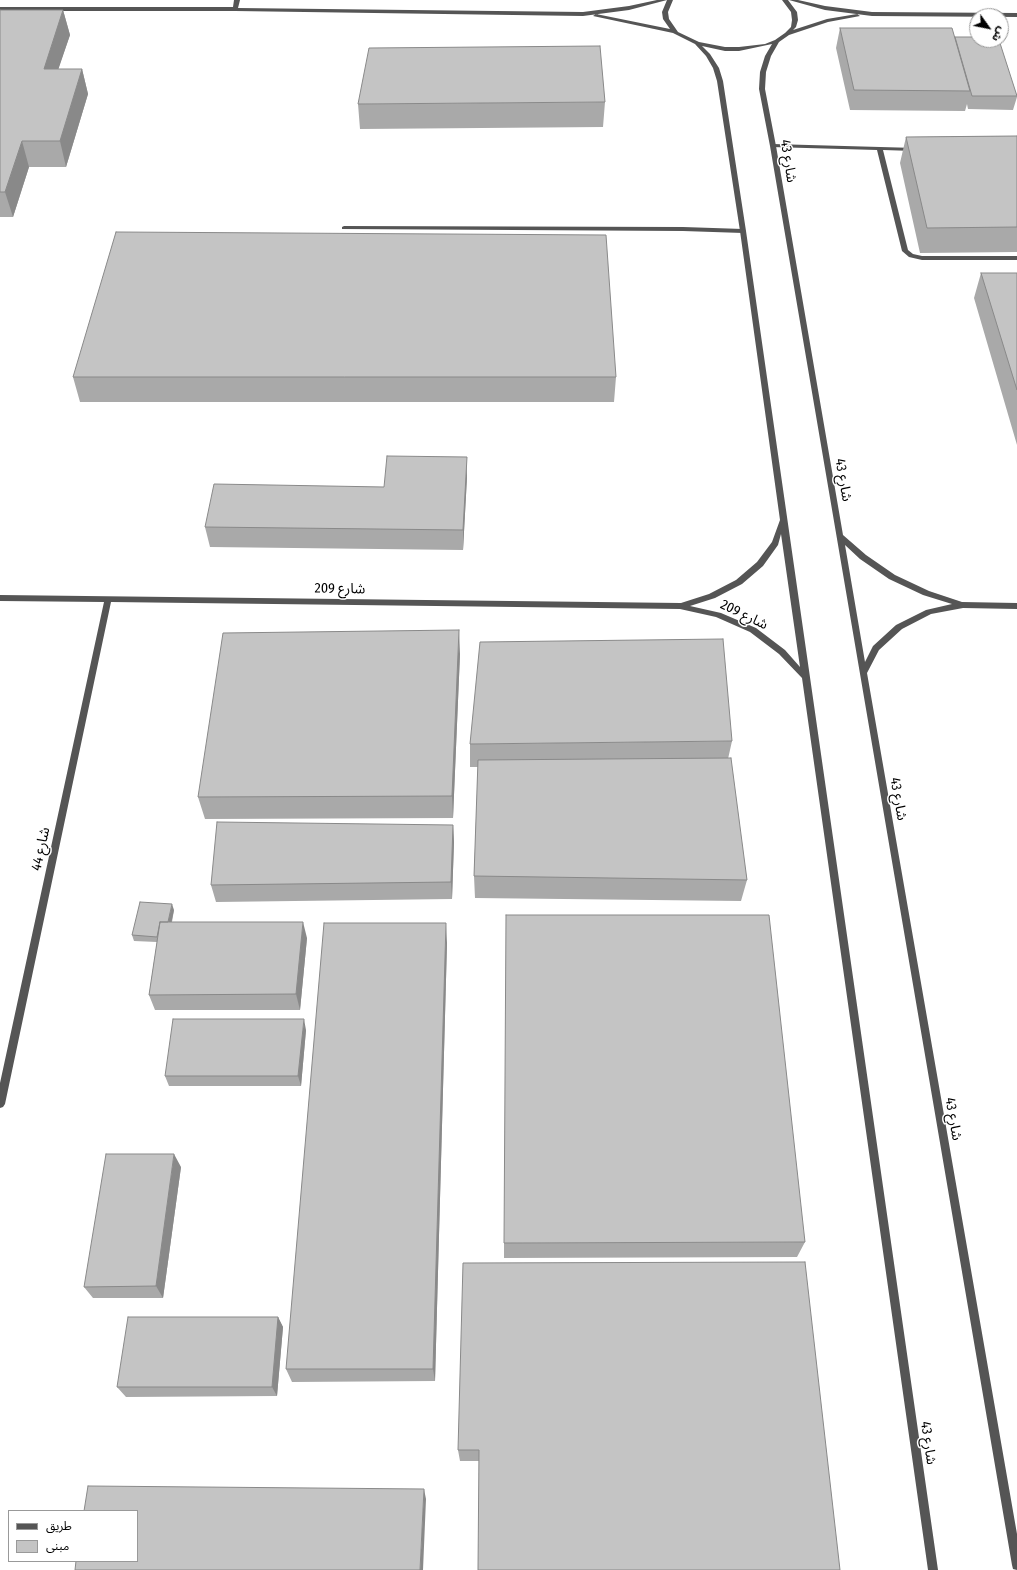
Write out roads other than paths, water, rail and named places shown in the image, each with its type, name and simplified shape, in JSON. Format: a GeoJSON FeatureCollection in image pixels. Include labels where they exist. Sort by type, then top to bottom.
{"type":"FeatureCollection","features":[{"type":"Feature","properties":{"kind":"street"},"geometry":{"type":"LineString","coordinates":[[235,9],[237,0]]}},
{"type":"Feature","properties":{"kind":"street"},"geometry":{"type":"LineString","coordinates":[[0,9],[235,9],[583,14],[629,8],[664,0]]}},
{"type":"Feature","properties":{"kind":"street"},"geometry":{"type":"LineString","coordinates":[[670,0],[665,12],[666,19],[676,33]]}},
{"type":"Feature","properties":{"kind":"street"},"geometry":{"type":"LineString","coordinates":[[583,14],[630,22],[676,33],[697,44],[725,49],[739,49],[766,45],[778,41],[787,34],[793,27],[795,20],[794,12],[785,0]]}},
{"type":"Feature","properties":{"kind":"street"},"geometry":{"type":"LineString","coordinates":[[792,0],[825,8],[872,14],[1017,15]]}},
{"type":"Feature","properties":{"kind":"street"},"geometry":{"type":"LineString","coordinates":[[787,34],[826,21],[872,14]]}},
{"type":"Feature","properties":{"kind":"street","name":"شارع 43"},"geometry":{"type":"LineString","coordinates":[[778,41],[768,56],[763,72],[762,89],[1017,1565]]}},
{"type":"Feature","properties":{"kind":"street","name":"شارع 43"},"geometry":{"type":"LineString","coordinates":[[697,44],[708,55],[716,68],[720,81],[743,231],[933,1570]]}},
{"type":"Feature","properties":{"kind":"street"},"geometry":{"type":"LineString","coordinates":[[773,146],[918,149]]}},
{"type":"Feature","properties":{"kind":"street"},"geometry":{"type":"LineString","coordinates":[[880,149],[905,252],[911,256],[922,258],[1017,258]]}},
{"type":"Feature","properties":{"kind":"street"},"geometry":{"type":"LineString","coordinates":[[344,228],[683,229],[743,231]]}},
{"type":"Feature","properties":{"kind":"street","name":"شارع 209"},"geometry":{"type":"LineString","coordinates":[[680,606],[712,596],[744,578],[760,564],[775,543],[783,520]]}},
{"type":"Feature","properties":{"kind":"street"},"geometry":{"type":"LineString","coordinates":[[839,535],[863,558],[892,577],[926,593],[963,605]]}},
{"type":"Feature","properties":{"kind":"street","name":"شارع 209"},"geometry":{"type":"LineString","coordinates":[[0,598],[680,606],[718,614],[753,630],[782,652],[806,678]]}},
{"type":"Feature","properties":{"kind":"street","name":"شارع 44"},"geometry":{"type":"LineString","coordinates":[[0,1104],[108,599]]}},
{"type":"Feature","properties":{"kind":"street"},"geometry":{"type":"LineString","coordinates":[[863,674],[876,648],[899,627],[929,612],[963,605],[1017,606]]}}]}
